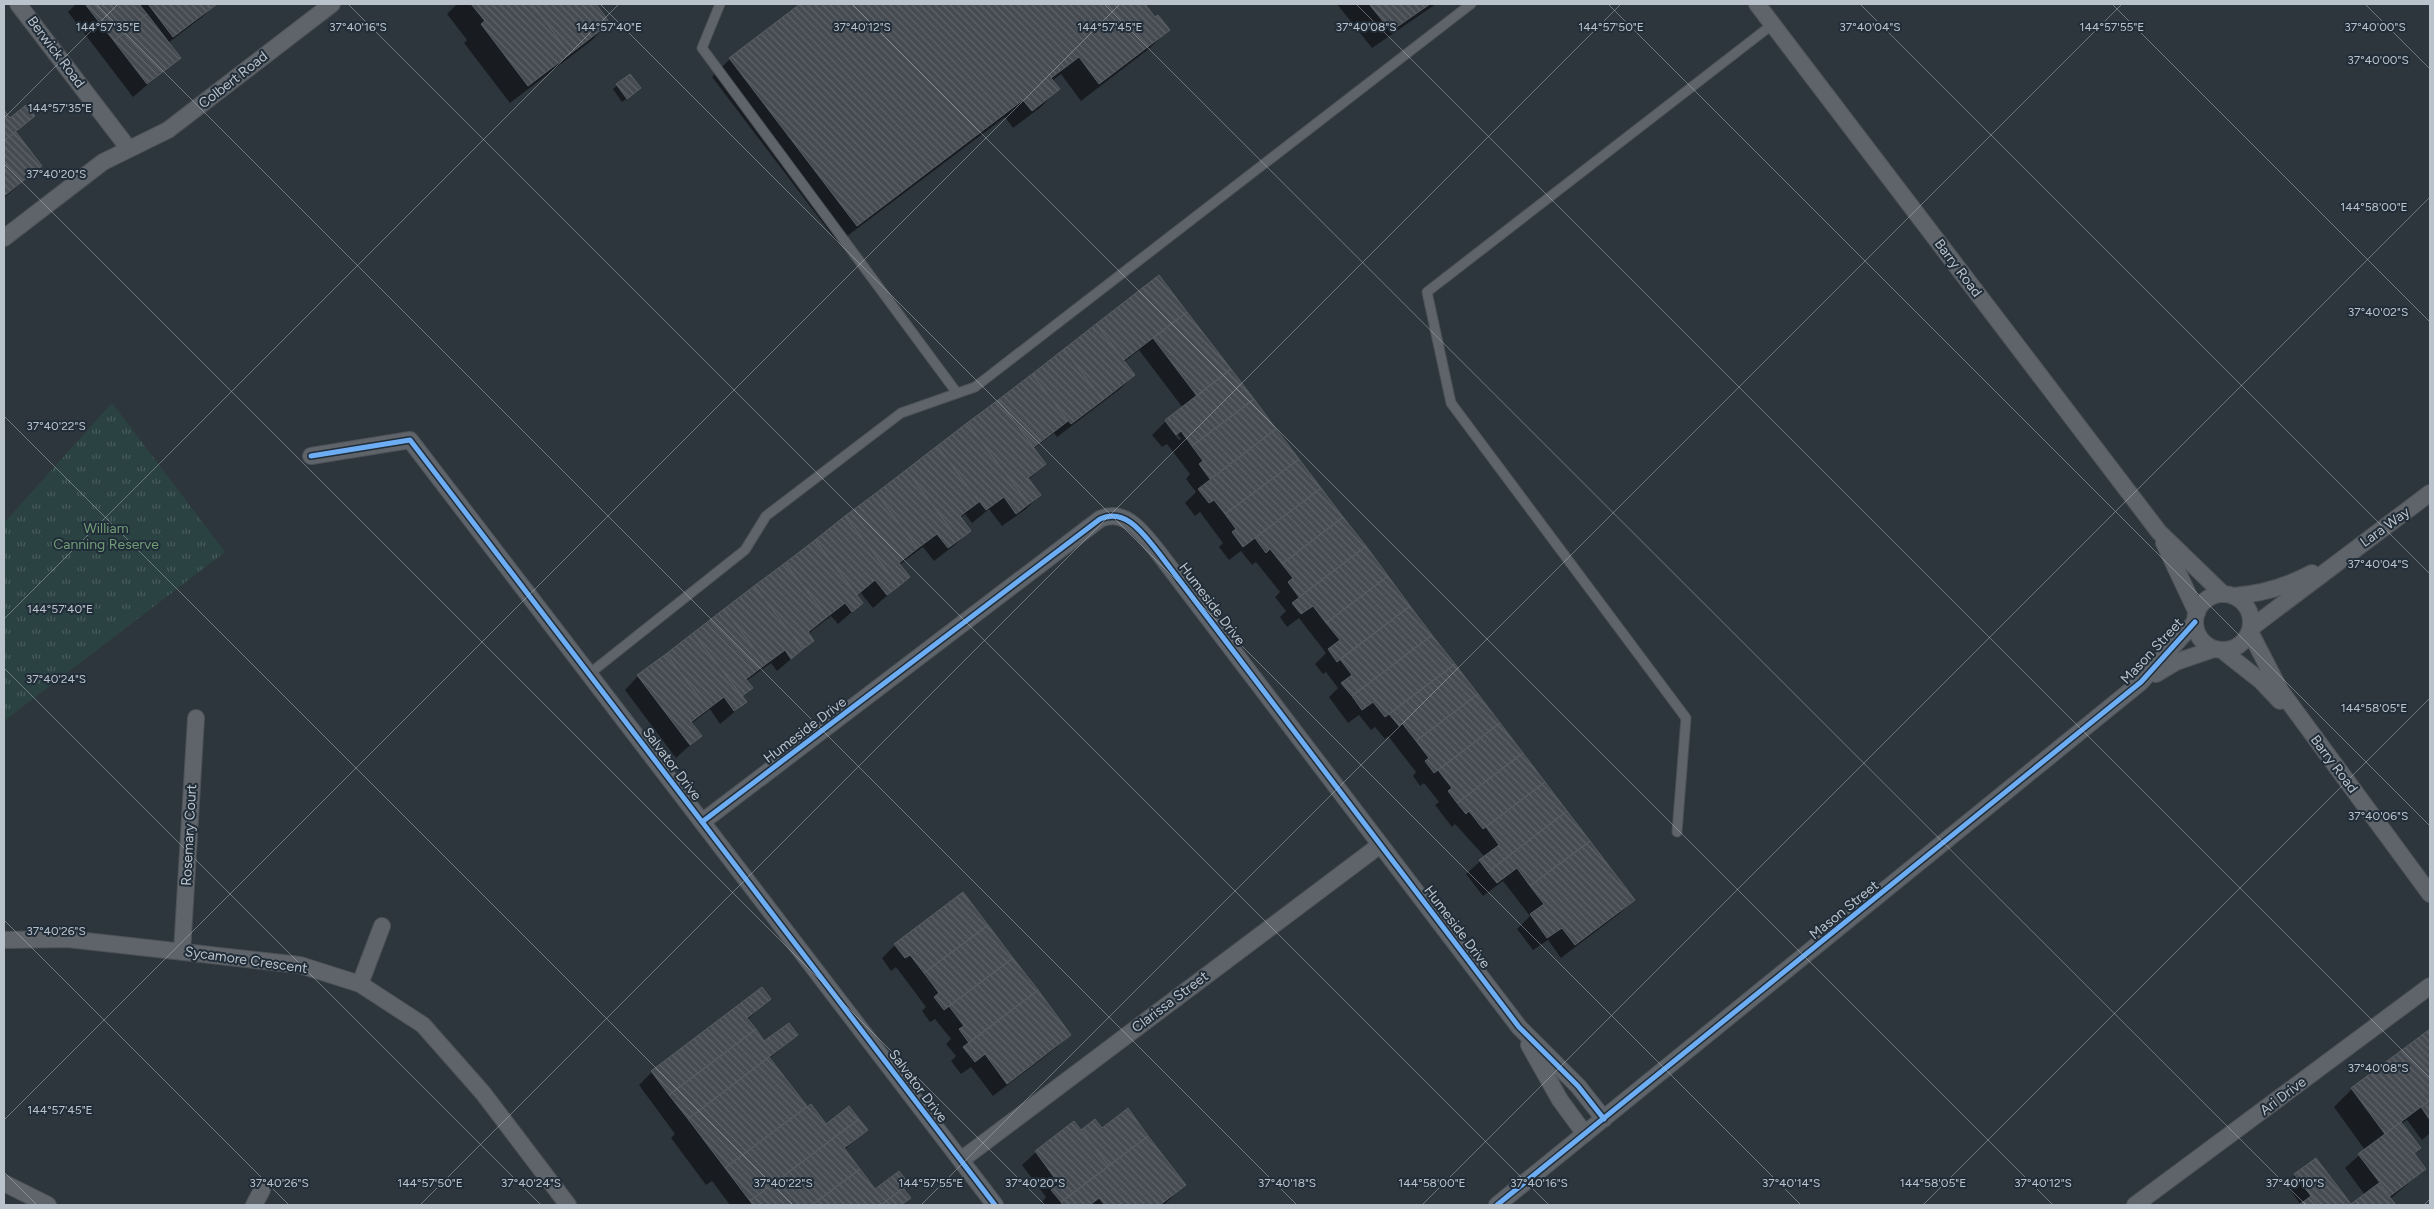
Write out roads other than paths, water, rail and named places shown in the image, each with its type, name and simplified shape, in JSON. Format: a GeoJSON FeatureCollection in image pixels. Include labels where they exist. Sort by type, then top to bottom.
{"type":"FeatureCollection","features":[{"type":"Feature","properties":{"kind":"street","name":"Berwick Road"},"geometry":{"type":"LineString","coordinates":[[18,4],[129,149]]}},
{"type":"Feature","properties":{"kind":"street","name":"Colbert Road"},"geometry":{"type":"LineString","coordinates":[[4,238],[103,162],[168,130],[332,4]]}},
{"type":"Feature","properties":{"kind":"street","name":"Barry Road"},"geometry":{"type":"LineString","coordinates":[[1758,4],[2159,532],[2228,595]]}},
{"type":"Feature","properties":{"kind":"street","name":"Salvator Drive"},"geometry":{"type":"LineString","coordinates":[[311,456],[410,440],[995,1205]]}},
{"type":"Feature","properties":{"kind":"street","name":"Lara Way"},"geometry":{"type":"LineString","coordinates":[[2339,560],[2430,493]]}},
{"type":"Feature","properties":{"kind":"street","name":"Humeside Drive"},"geometry":{"type":"LineString","coordinates":[[702,822],[1100,520],[1109,515],[1118,515],[1139,529],[1158,552],[1520,1027],[1578,1086],[1604,1119]]}},
{"type":"Feature","properties":{"kind":"street","name":"Barry Road"},"geometry":{"type":"LineString","coordinates":[[2159,532],[2196,617]]}},
{"type":"Feature","properties":{"kind":"street"},"geometry":{"type":"LineString","coordinates":[[2339,560],[2307,588],[2250,630],[2239,646],[2218,650],[2200,638],[2196,617],[2207,599],[2228,595],[2260,594],[2290,585],[2339,560]]}},
{"type":"Feature","properties":{"kind":"street"},"geometry":{"type":"LineString","coordinates":[[2228,595],[2246,605],[2250,612],[2250,630]]}},
{"type":"Feature","properties":{"kind":"street","name":"Mason Street"},"geometry":{"type":"LineString","coordinates":[[2141,682],[2196,617]]}},
{"type":"Feature","properties":{"kind":"street","name":"Barry Road"},"geometry":{"type":"LineString","coordinates":[[2250,630],[2280,690],[2430,894]]}},
{"type":"Feature","properties":{"kind":"street","name":"Barry Road"},"geometry":{"type":"LineString","coordinates":[[2218,650],[2260,681],[2310,731]]}},
{"type":"Feature","properties":{"kind":"street","name":"Mason Street"},"geometry":{"type":"LineString","coordinates":[[1497,1205],[2141,682],[2176,662],[2218,650]]}},
{"type":"Feature","properties":{"kind":"street","name":"Rosemary Court"},"geometry":{"type":"LineString","coordinates":[[182,952],[196,718]]}},
{"type":"Feature","properties":{"kind":"street","name":"Clarissa Street"},"geometry":{"type":"LineString","coordinates":[[961,1160],[1380,845]]}},
{"type":"Feature","properties":{"kind":"street"},"geometry":{"type":"LineString","coordinates":[[360,984],[382,926]]}},
{"type":"Feature","properties":{"kind":"street","name":"Sycamore Crescent"},"geometry":{"type":"LineString","coordinates":[[4,940],[68,939],[300,965],[360,984],[422,1025],[483,1093],[568,1205]]}},
{"type":"Feature","properties":{"kind":"street","name":"Ari Drive"},"geometry":{"type":"LineString","coordinates":[[2135,1205],[2430,986]]}},
{"type":"Feature","properties":{"kind":"street"},"geometry":{"type":"LineString","coordinates":[[1520,1027],[1560,1100],[1585,1134]]}},
{"type":"Feature","properties":{"kind":"street"},"geometry":{"type":"LineString","coordinates":[[4,1183],[48,1205]]}},
{"type":"Feature","properties":{"kind":"street"},"geometry":{"type":"LineString","coordinates":[[254,1205],[262,1190]]}},
{"type":"Feature","properties":{"kind":"lane"},"geometry":{"type":"LineString","coordinates":[[720,4],[702,48],[957,393]]}},
{"type":"Feature","properties":{"kind":"lane"},"geometry":{"type":"LineString","coordinates":[[589,674],[745,550],[766,516],[901,413],[975,387],[1471,4]]}},
{"type":"Feature","properties":{"kind":"lane"},"geometry":{"type":"LineString","coordinates":[[1677,832],[1686,718],[1451,403],[1427,292],[1773,24]]}},
{"type":"Feature","properties":{"kind":"park label","name":"William Canning Reserve"},"geometry":{"type":"Point","coordinates":[106,536]}}]}
